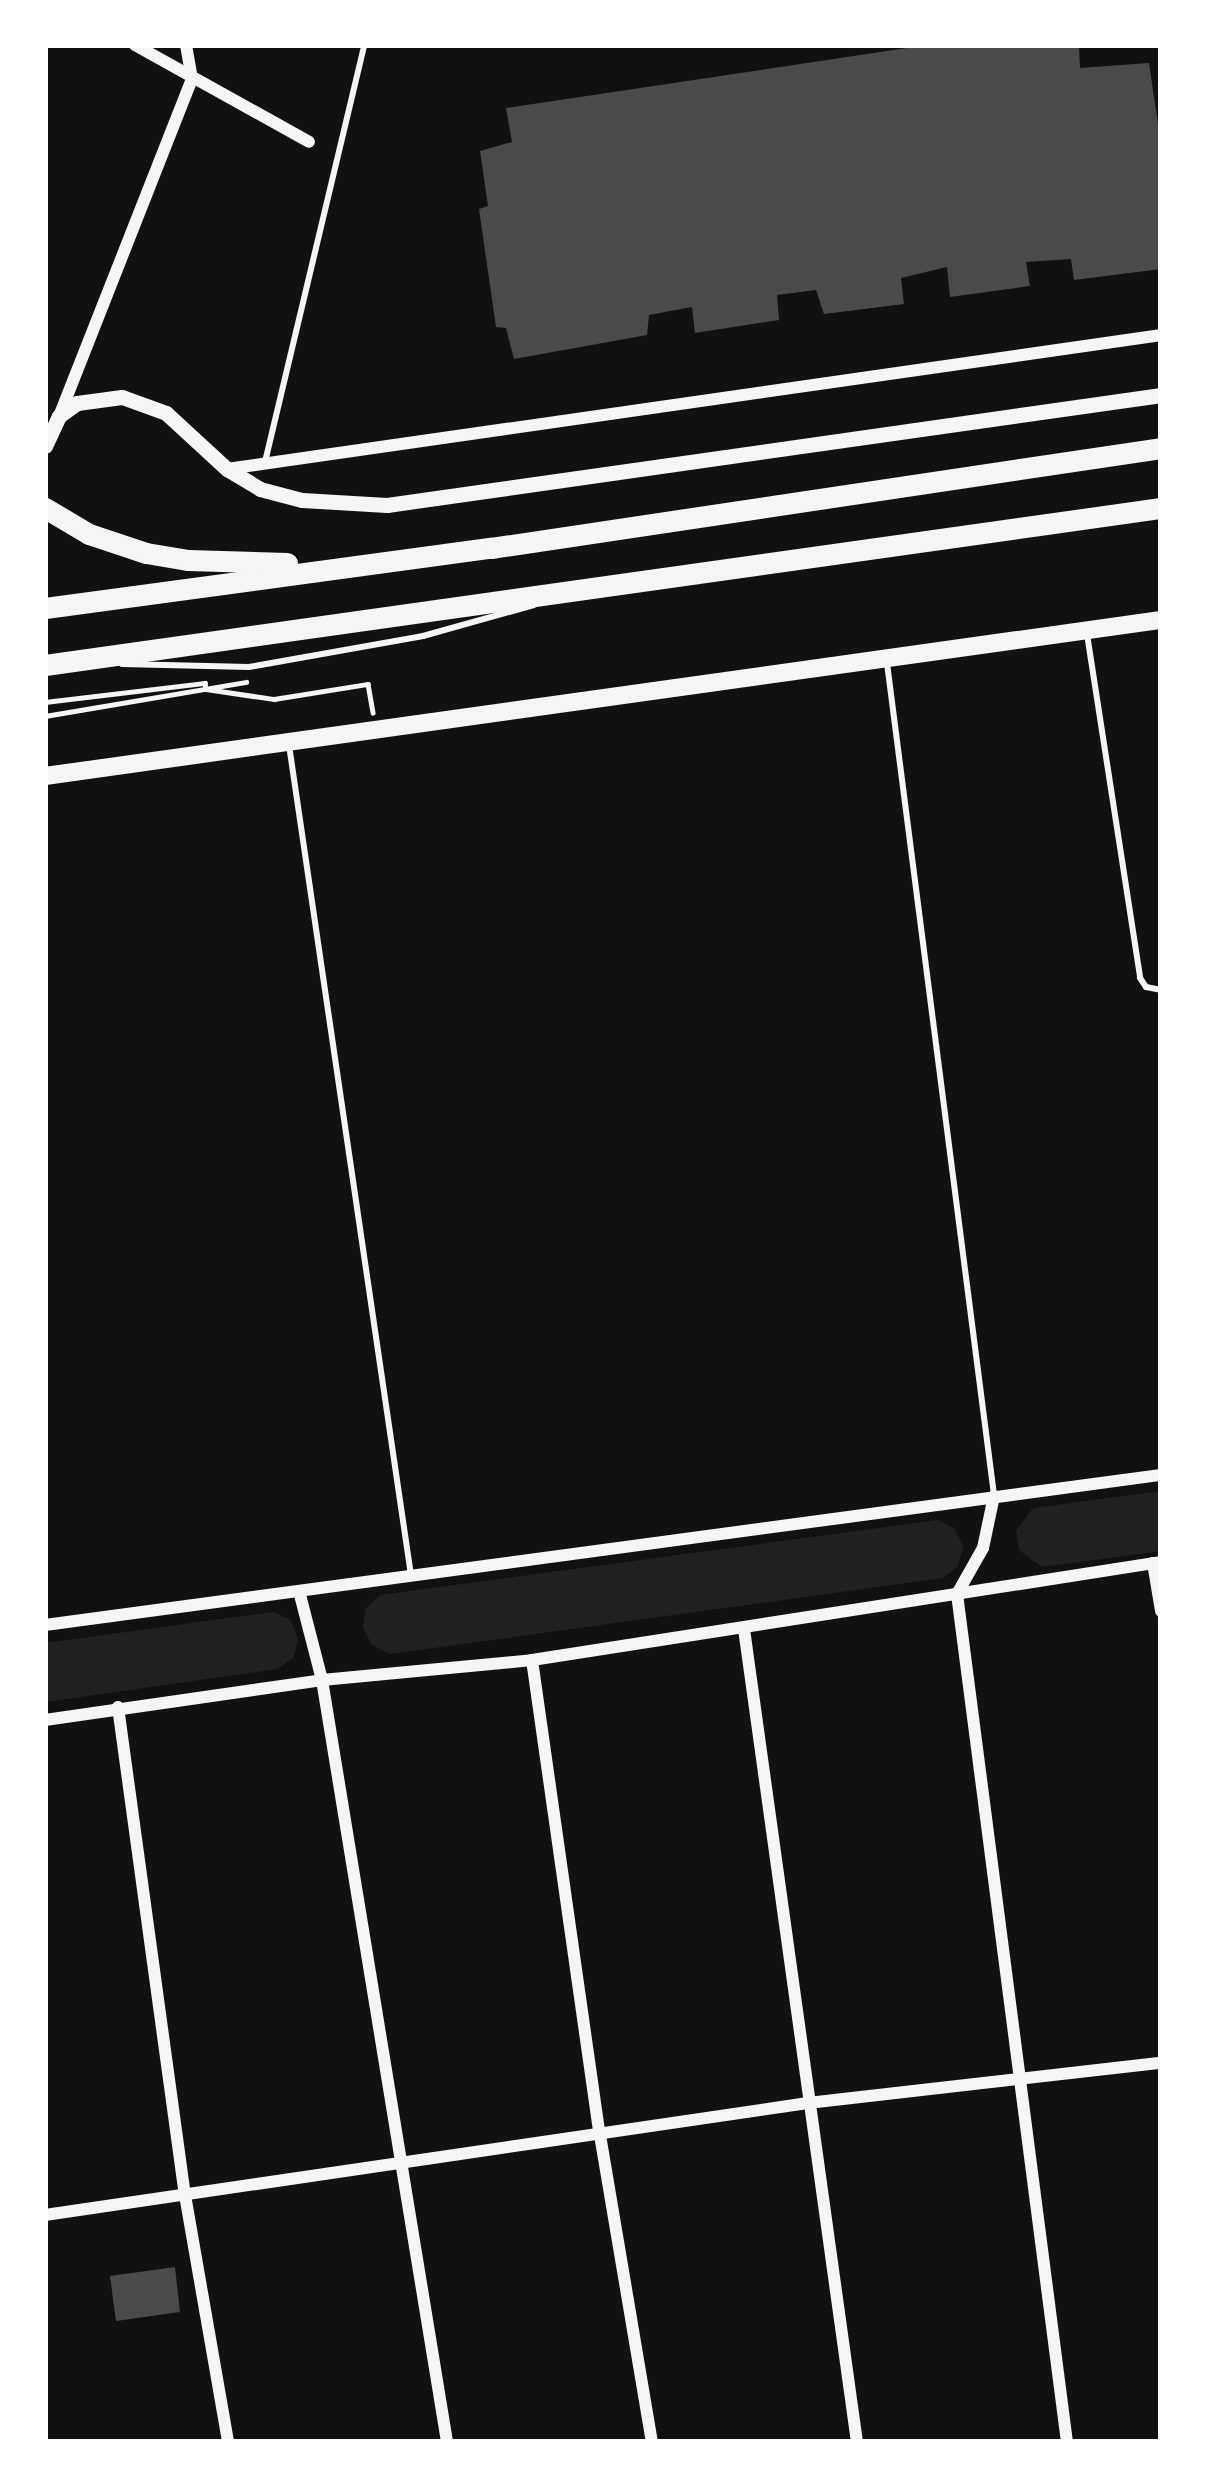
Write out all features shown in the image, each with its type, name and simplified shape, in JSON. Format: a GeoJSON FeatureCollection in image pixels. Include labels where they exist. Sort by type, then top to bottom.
{"type":"FeatureCollection","features":[{"type":"Feature","properties":{"kind":"highway"},"geometry":{"type":"LineString","coordinates":[[45,608],[491,548],[1161,448]]}},
{"type":"Feature","properties":{"kind":"highway"},"geometry":{"type":"LineString","coordinates":[[45,508],[89,534],[188,560],[265,564],[491,548]]}},
{"type":"Feature","properties":{"kind":"highway"},"geometry":{"type":"LineString","coordinates":[[45,665],[1161,508]]}},
{"type":"Feature","properties":{"kind":"main road"},"geometry":{"type":"LineString","coordinates":[[45,776],[1161,620]]}},
{"type":"Feature","properties":{"kind":"main road"},"geometry":{"type":"LineString","coordinates":[[45,764],[110,766]]}},
{"type":"Feature","properties":{"kind":"street"},"geometry":{"type":"LineString","coordinates":[[135,45],[308,142]]}},
{"type":"Feature","properties":{"kind":"street"},"geometry":{"type":"LineString","coordinates":[[45,446],[192,79],[186,45]]}},
{"type":"Feature","properties":{"kind":"street"},"geometry":{"type":"LineString","coordinates":[[227,469],[1161,335]]}},
{"type":"Feature","properties":{"kind":"street"},"geometry":{"type":"LineString","coordinates":[[59,416],[100,397],[144,403],[166,413],[227,469],[260,489],[302,500],[387,505],[1161,395]]}},
{"type":"Feature","properties":{"kind":"street"},"geometry":{"type":"LineString","coordinates":[[45,1625],[1161,1475]]}},
{"type":"Feature","properties":{"kind":"street"},"geometry":{"type":"LineString","coordinates":[[994,1496],[982,1548],[957,1594],[1067,2442]]}},
{"type":"Feature","properties":{"kind":"street"},"geometry":{"type":"LineString","coordinates":[[45,1720],[322,1680],[532,1660],[1157,1562],[1161,1611]]}},
{"type":"Feature","properties":{"kind":"street"},"geometry":{"type":"LineString","coordinates":[[298,1591],[322,1680],[397,2162],[447,2442]]}},
{"type":"Feature","properties":{"kind":"street"},"geometry":{"type":"LineString","coordinates":[[744,1629],[857,2442]]}},
{"type":"Feature","properties":{"kind":"street"},"geometry":{"type":"LineString","coordinates":[[532,1660],[600,2135],[652,2442]]}},
{"type":"Feature","properties":{"kind":"street"},"geometry":{"type":"LineString","coordinates":[[118,1707],[184,2195],[228,2442]]}},
{"type":"Feature","properties":{"kind":"street"},"geometry":{"type":"LineString","coordinates":[[45,2215],[808,2103],[1161,2062]]}},
{"type":"Feature","properties":{"kind":"lane"},"geometry":{"type":"LineString","coordinates":[[265,464],[364,45]]}},
{"type":"Feature","properties":{"kind":"lane"},"geometry":{"type":"LineString","coordinates":[[1086,630],[1139,978],[1146,987],[1161,990]]}},
{"type":"Feature","properties":{"kind":"lane"},"geometry":{"type":"LineString","coordinates":[[886,660],[994,1496]]}},
{"type":"Feature","properties":{"kind":"lane"},"geometry":{"type":"LineString","coordinates":[[289,742],[411,1576]]}},
{"type":"Feature","properties":{"kind":"path"},"geometry":{"type":"LineString","coordinates":[[45,702],[205,682],[206,689]]}},
{"type":"Feature","properties":{"kind":"path"},"geometry":{"type":"LineString","coordinates":[[45,716],[246,682]]}},
{"type":"Feature","properties":{"kind":"path"},"geometry":{"type":"LineString","coordinates":[[206,689],[274,699],[368,684],[376,730]]}},
{"type":"Feature","properties":{"kind":"shaded area"},"geometry":{"type":"Polygon","coordinates":[[[1161,1491],[1161,1551],[1042,1567],[1019,1550],[1016,1531],[1033,1508],[1161,1491]]]}},
{"type":"Feature","properties":{"kind":"shaded area"},"geometry":{"type":"Polygon","coordinates":[[[938,1520],[955,1529],[963,1547],[958,1566],[943,1578],[390,1654],[372,1645],[363,1628],[366,1608],[380,1595],[938,1520]]]}},
{"type":"Feature","properties":{"kind":"shaded area"},"geometry":{"type":"Polygon","coordinates":[[[273,1612],[291,1620],[298,1639],[294,1657],[278,1669],[45,1702],[45,1643],[273,1612]]]}},
{"type":"Feature","properties":{"kind":"building"},"geometry":{"type":"Polygon","coordinates":[[[927,45],[1079,45],[1080,68],[1149,63],[1161,144],[1161,269],[1074,280],[1071,259],[1026,262],[1030,286],[950,297],[947,267],[901,278],[904,304],[824,314],[816,290],[777,295],[779,320],[695,333],[692,307],[649,315],[647,335],[514,359],[506,328],[496,327],[479,209],[488,206],[480,151],[512,142],[506,108],[927,45]]]}},
{"type":"Feature","properties":{"kind":"building"},"geometry":{"type":"Polygon","coordinates":[[[175,2267],[180,2312],[116,2321],[110,2276],[175,2267]]]}}]}
